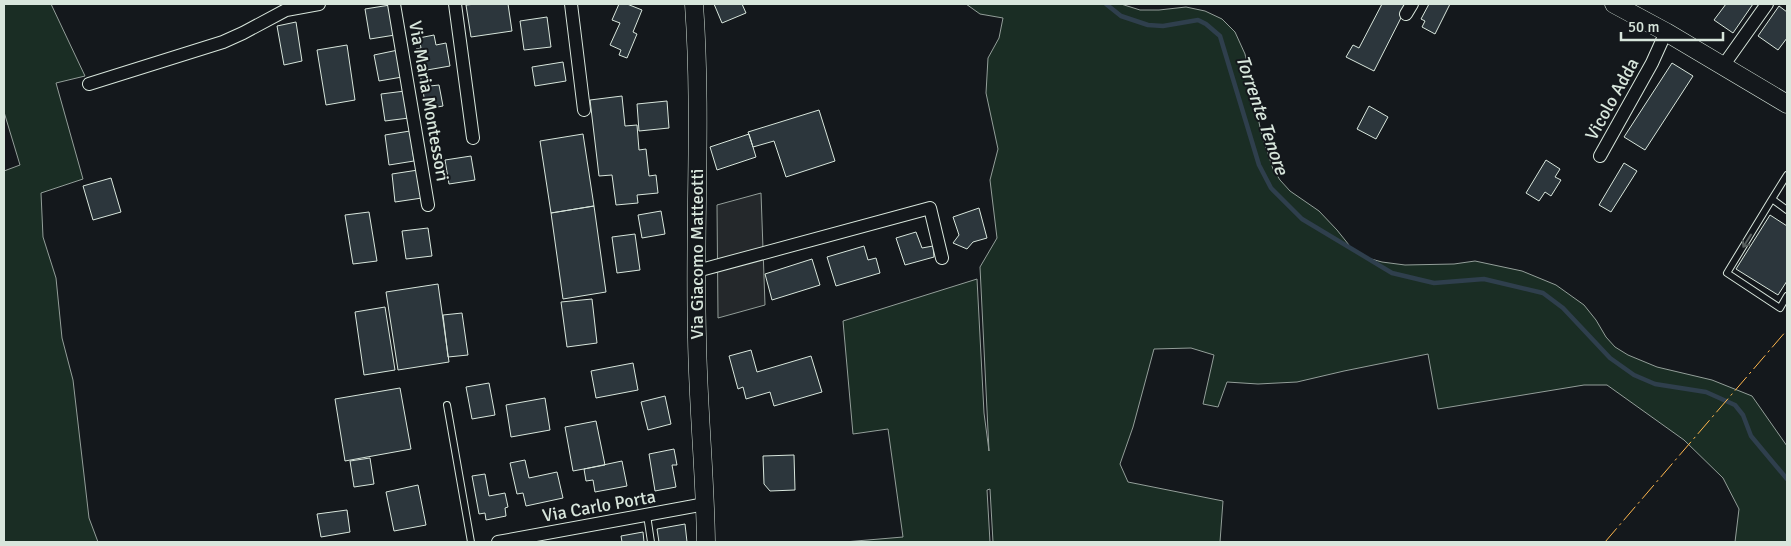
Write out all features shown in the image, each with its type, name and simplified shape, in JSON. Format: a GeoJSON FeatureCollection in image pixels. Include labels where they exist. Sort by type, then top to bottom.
{"type":"FeatureCollection","features":[{"type":"Feature","properties":{"kind":"street"},"geometry":{"type":"LineString","coordinates":[[89,84],[223,42],[286,10],[310,4]]}},
{"type":"Feature","properties":{"kind":"street","name":"Via Maria Montessori"},"geometry":{"type":"LineString","coordinates":[[394,4],[428,205]]}},
{"type":"Feature","properties":{"kind":"street"},"geometry":{"type":"LineString","coordinates":[[455,4],[473,138]]}},
{"type":"Feature","properties":{"kind":"street"},"geometry":{"type":"LineString","coordinates":[[571,4],[584,110]]}},
{"type":"Feature","properties":{"kind":"street","name":"Via Giacomo Matteotti"},"geometry":{"type":"LineString","coordinates":[[694,4],[698,60],[697,337],[706,542]]}},
{"type":"Feature","properties":{"kind":"street"},"geometry":{"type":"LineString","coordinates":[[1723,66],[1767,4]]}},
{"type":"Feature","properties":{"kind":"street"},"geometry":{"type":"LineString","coordinates":[[1624,6],[1787,104]]}},
{"type":"Feature","properties":{"kind":"street","name":"Vicolo Adda"},"geometry":{"type":"LineString","coordinates":[[1600,156],[1652,64],[1666,32]]}},
{"type":"Feature","properties":{"kind":"street"},"geometry":{"type":"LineString","coordinates":[[697,271],[930,208],[942,258]]}},
{"type":"Feature","properties":{"kind":"street","name":"Via Carlo Porta"},"geometry":{"type":"LineString","coordinates":[[498,542],[705,504]]}},
{"type":"Feature","properties":{"kind":"lane"},"geometry":{"type":"LineString","coordinates":[[1787,175],[1727,273],[1780,308],[1787,296]]}},
{"type":"Feature","properties":{"kind":"lane"},"geometry":{"type":"LineString","coordinates":[[1772,200],[1787,210]]}},
{"type":"Feature","properties":{"kind":"lane"},"geometry":{"type":"LineString","coordinates":[[447,405],[471,542]]}},
{"type":"Feature","properties":{"kind":"lane"},"geometry":{"type":"LineString","coordinates":[[647,515],[651,542]]}},
{"type":"Feature","properties":{"kind":"green space"},"geometry":{"type":"Polygon","coordinates":[[[4,4],[51,4],[85,76],[56,83],[83,179],[41,193],[43,237],[56,278],[62,338],[73,380],[89,518],[98,542],[4,542],[4,171],[20,165],[4,112],[4,4]]]}},
{"type":"Feature","properties":{"kind":"green space"},"geometry":{"type":"Polygon","coordinates":[[[966,4],[1121,4],[1140,10],[1186,7],[1205,11],[1222,19],[1235,32],[1245,54],[1261,132],[1273,169],[1290,191],[1319,211],[1353,250],[1364,257],[1405,265],[1454,264],[1475,261],[1522,271],[1556,285],[1584,305],[1606,337],[1615,347],[1628,355],[1657,367],[1712,380],[1752,396],[1787,446],[1787,542],[1735,542],[1739,509],[1723,478],[1684,440],[1607,385],[1584,385],[1438,409],[1428,354],[1297,382],[1258,384],[1227,382],[1218,407],[1203,404],[1214,355],[1191,348],[1154,349],[1133,427],[1120,464],[1128,482],[1223,501],[1220,542],[993,542],[990,489],[987,490],[990,542],[844,542],[903,537],[888,429],[853,434],[843,321],[977,279],[984,413],[989,451],[980,267],[997,238],[990,180],[998,149],[986,93],[988,58],[999,38],[1003,18],[980,14],[966,4]]]}},
{"type":"Feature","properties":{"kind":"shaded area"},"geometry":{"type":"Polygon","coordinates":[[[761,193],[765,305],[718,318],[717,205],[761,193]]]}},
{"type":"Feature","properties":{"kind":"building"},"geometry":{"type":"Polygon","coordinates":[[[508,4],[512,31],[471,37],[466,5],[508,4]]]}},
{"type":"Feature","properties":{"kind":"building"},"geometry":{"type":"Polygon","coordinates":[[[619,4],[627,4],[642,10],[633,32],[637,34],[627,58],[619,55],[621,50],[610,45],[620,23],[612,20],[619,4]]]}},
{"type":"Feature","properties":{"kind":"building"},"geometry":{"type":"Polygon","coordinates":[[[714,4],[742,4],[746,13],[722,23],[714,4]]]}},
{"type":"Feature","properties":{"kind":"building"},"geometry":{"type":"Polygon","coordinates":[[[1382,4],[1408,4],[1374,71],[1346,57],[1353,45],[1359,48],[1382,4]]]}},
{"type":"Feature","properties":{"kind":"building"},"geometry":{"type":"Polygon","coordinates":[[[1429,4],[1450,4],[1435,34],[1422,27],[1425,21],[1421,19],[1429,4]]]}},
{"type":"Feature","properties":{"kind":"building"},"geometry":{"type":"Polygon","coordinates":[[[1726,4],[1753,4],[1733,33],[1714,20],[1726,4]]]}},
{"type":"Feature","properties":{"kind":"building"},"geometry":{"type":"Polygon","coordinates":[[[390,5],[395,35],[370,39],[365,9],[390,5]]]}},
{"type":"Feature","properties":{"kind":"building"},"geometry":{"type":"Polygon","coordinates":[[[1779,6],[1787,12],[1787,38],[1778,50],[1758,36],[1779,6]]]}},
{"type":"Feature","properties":{"kind":"building"},"geometry":{"type":"Polygon","coordinates":[[[547,17],[551,47],[524,50],[520,21],[547,17]]]}},
{"type":"Feature","properties":{"kind":"building"},"geometry":{"type":"Polygon","coordinates":[[[296,22],[302,61],[284,65],[277,26],[296,22]]]}},
{"type":"Feature","properties":{"kind":"building"},"geometry":{"type":"Polygon","coordinates":[[[434,35],[436,45],[446,43],[450,66],[427,70],[430,86],[439,85],[443,106],[426,109],[416,49],[421,48],[419,38],[434,35]]]}},
{"type":"Feature","properties":{"kind":"building"},"geometry":{"type":"Polygon","coordinates":[[[347,45],[355,100],[326,105],[317,50],[347,45]]]}},
{"type":"Feature","properties":{"kind":"building"},"geometry":{"type":"Polygon","coordinates":[[[398,50],[402,77],[379,81],[374,55],[398,50]]]}},
{"type":"Feature","properties":{"kind":"building"},"geometry":{"type":"Polygon","coordinates":[[[563,62],[566,81],[535,86],[532,67],[563,62]]]}},
{"type":"Feature","properties":{"kind":"building"},"geometry":{"type":"Polygon","coordinates":[[[1672,63],[1693,76],[1645,150],[1624,137],[1672,63]]]}},
{"type":"Feature","properties":{"kind":"building"},"geometry":{"type":"Polygon","coordinates":[[[405,91],[409,118],[385,121],[381,94],[405,91]]]}},
{"type":"Feature","properties":{"kind":"building"},"geometry":{"type":"Polygon","coordinates":[[[622,96],[625,126],[637,125],[639,150],[646,149],[649,176],[656,175],[658,193],[637,195],[638,203],[616,205],[612,175],[599,176],[590,100],[622,96]]]}},
{"type":"Feature","properties":{"kind":"building"},"geometry":{"type":"Polygon","coordinates":[[[667,101],[669,128],[639,131],[637,104],[667,101]]]}},
{"type":"Feature","properties":{"kind":"building"},"geometry":{"type":"Polygon","coordinates":[[[1369,106],[1388,117],[1376,139],[1357,129],[1369,106]]]}},
{"type":"Feature","properties":{"kind":"building"},"geometry":{"type":"Polygon","coordinates":[[[819,110],[835,161],[786,177],[774,141],[753,147],[748,132],[819,110]]]}},
{"type":"Feature","properties":{"kind":"building"},"geometry":{"type":"Polygon","coordinates":[[[410,131],[414,161],[389,165],[385,135],[410,131]]]}},
{"type":"Feature","properties":{"kind":"building"},"geometry":{"type":"Polygon","coordinates":[[[583,134],[594,206],[551,213],[540,141],[583,134]]]}},
{"type":"Feature","properties":{"kind":"building"},"geometry":{"type":"Polygon","coordinates":[[[749,134],[756,157],[717,170],[710,147],[749,134]]]}},
{"type":"Feature","properties":{"kind":"building"},"geometry":{"type":"Polygon","coordinates":[[[471,156],[475,180],[449,184],[445,160],[471,156]]]}},
{"type":"Feature","properties":{"kind":"building"},"geometry":{"type":"Polygon","coordinates":[[[1546,160],[1560,169],[1555,177],[1561,180],[1551,196],[1545,192],[1539,201],[1526,193],[1546,160]]]}},
{"type":"Feature","properties":{"kind":"building"},"geometry":{"type":"Polygon","coordinates":[[[1624,163],[1637,171],[1611,212],[1599,205],[1624,163]]]}},
{"type":"Feature","properties":{"kind":"building"},"geometry":{"type":"Polygon","coordinates":[[[418,170],[422,198],[395,202],[392,174],[418,170]]]}},
{"type":"Feature","properties":{"kind":"building"},"geometry":{"type":"Polygon","coordinates":[[[111,178],[121,212],[93,220],[83,186],[111,178]]]}},
{"type":"Feature","properties":{"kind":"building"},"geometry":{"type":"Polygon","coordinates":[[[594,206],[606,292],[563,299],[551,213],[594,206]]]}},
{"type":"Feature","properties":{"kind":"building"},"geometry":{"type":"Polygon","coordinates":[[[979,208],[987,238],[973,242],[967,249],[953,243],[959,235],[953,217],[979,208]]]}},
{"type":"Feature","properties":{"kind":"building"},"geometry":{"type":"Polygon","coordinates":[[[661,211],[665,234],[642,238],[638,215],[661,211]]]}},
{"type":"Feature","properties":{"kind":"building"},"geometry":{"type":"Polygon","coordinates":[[[369,212],[377,261],[353,264],[345,215],[369,212]]]}},
{"type":"Feature","properties":{"kind":"building"},"geometry":{"type":"Polygon","coordinates":[[[1770,215],[1787,226],[1787,281],[1778,295],[1736,269],[1770,215]]]}},
{"type":"Feature","properties":{"kind":"building"},"geometry":{"type":"Polygon","coordinates":[[[428,228],[432,256],[406,259],[402,231],[428,228]]]}},
{"type":"Feature","properties":{"kind":"building"},"geometry":{"type":"Polygon","coordinates":[[[916,232],[922,248],[933,246],[934,257],[905,265],[896,238],[916,232]]]}},
{"type":"Feature","properties":{"kind":"building"},"geometry":{"type":"Polygon","coordinates":[[[635,234],[640,270],[617,273],[612,237],[635,234]]]}},
{"type":"Feature","properties":{"kind":"building"},"geometry":{"type":"Polygon","coordinates":[[[864,246],[868,260],[876,258],[880,273],[836,286],[827,257],[864,246]]]}},
{"type":"Feature","properties":{"kind":"building"},"geometry":{"type":"Polygon","coordinates":[[[812,259],[820,285],[772,300],[765,274],[812,259]]]}},
{"type":"Feature","properties":{"kind":"building"},"geometry":{"type":"Polygon","coordinates":[[[438,284],[449,362],[398,370],[386,292],[438,284]]]}},
{"type":"Feature","properties":{"kind":"building"},"geometry":{"type":"Polygon","coordinates":[[[592,299],[597,343],[567,347],[561,302],[592,299]]]}},
{"type":"Feature","properties":{"kind":"building"},"geometry":{"type":"Polygon","coordinates":[[[385,307],[395,370],[364,375],[355,312],[385,307]]]}},
{"type":"Feature","properties":{"kind":"building"},"geometry":{"type":"Polygon","coordinates":[[[462,313],[468,355],[448,357],[443,315],[462,313]]]}},
{"type":"Feature","properties":{"kind":"building"},"geometry":{"type":"Polygon","coordinates":[[[751,350],[757,372],[811,356],[822,392],[774,406],[770,392],[746,399],[743,387],[738,389],[729,356],[751,350]]]}},
{"type":"Feature","properties":{"kind":"building"},"geometry":{"type":"Polygon","coordinates":[[[633,363],[638,390],[596,398],[591,371],[633,363]]]}},
{"type":"Feature","properties":{"kind":"building"},"geometry":{"type":"Polygon","coordinates":[[[489,383],[495,415],[472,419],[466,387],[489,383]]]}},
{"type":"Feature","properties":{"kind":"building"},"geometry":{"type":"Polygon","coordinates":[[[400,388],[411,449],[345,461],[335,399],[400,388]]]}},
{"type":"Feature","properties":{"kind":"building"},"geometry":{"type":"Polygon","coordinates":[[[665,396],[671,424],[648,430],[641,402],[665,396]]]}},
{"type":"Feature","properties":{"kind":"building"},"geometry":{"type":"Polygon","coordinates":[[[545,398],[550,430],[511,437],[506,405],[545,398]]]}},
{"type":"Feature","properties":{"kind":"building"},"geometry":{"type":"Polygon","coordinates":[[[596,421],[605,465],[573,471],[565,427],[596,421]]]}},
{"type":"Feature","properties":{"kind":"building"},"geometry":{"type":"Polygon","coordinates":[[[674,449],[677,465],[672,465],[676,487],[655,491],[649,454],[674,449]]]}},
{"type":"Feature","properties":{"kind":"building"},"geometry":{"type":"Polygon","coordinates":[[[794,455],[795,490],[770,491],[764,484],[763,456],[794,455]]]}},
{"type":"Feature","properties":{"kind":"building"},"geometry":{"type":"Polygon","coordinates":[[[370,458],[374,484],[354,487],[350,461],[370,458]]]}},
{"type":"Feature","properties":{"kind":"building"},"geometry":{"type":"Polygon","coordinates":[[[525,460],[529,478],[557,472],[563,498],[526,506],[523,493],[517,494],[510,463],[525,460]]]}},
{"type":"Feature","properties":{"kind":"building"},"geometry":{"type":"Polygon","coordinates":[[[622,461],[627,486],[595,492],[593,480],[586,481],[584,469],[622,461]]]}},
{"type":"Feature","properties":{"kind":"building"},"geometry":{"type":"Polygon","coordinates":[[[485,474],[489,496],[505,493],[508,507],[505,508],[506,516],[486,520],[485,513],[479,514],[472,476],[485,474]]]}},
{"type":"Feature","properties":{"kind":"building"},"geometry":{"type":"Polygon","coordinates":[[[418,485],[426,525],[394,531],[386,492],[418,485]]]}},
{"type":"Feature","properties":{"kind":"building"},"geometry":{"type":"Polygon","coordinates":[[[347,510],[350,532],[321,537],[317,514],[347,510]]]}},
{"type":"Feature","properties":{"kind":"building"},"geometry":{"type":"Polygon","coordinates":[[[685,524],[687,542],[659,542],[657,529],[685,524]]]}},
{"type":"Feature","properties":{"kind":"building"},"geometry":{"type":"Polygon","coordinates":[[[643,532],[644,542],[622,542],[621,536],[643,532]]]}},
{"type":"Feature","properties":{"kind":"waterway","name":"Torrente Tenore"},"geometry":{"type":"LineString","coordinates":[[1106,4],[1121,16],[1148,25],[1163,26],[1198,20],[1220,36],[1259,165],[1271,188],[1302,219],[1392,273],[1434,283],[1484,279],[1543,293],[1563,308],[1610,358],[1634,375],[1655,384],[1706,392],[1735,405],[1743,415],[1751,436],[1787,479]]}},
{"type":"Feature","properties":{"kind":"power"},"geometry":{"type":"LineString","coordinates":[[1605,542],[1787,330]]}}]}
